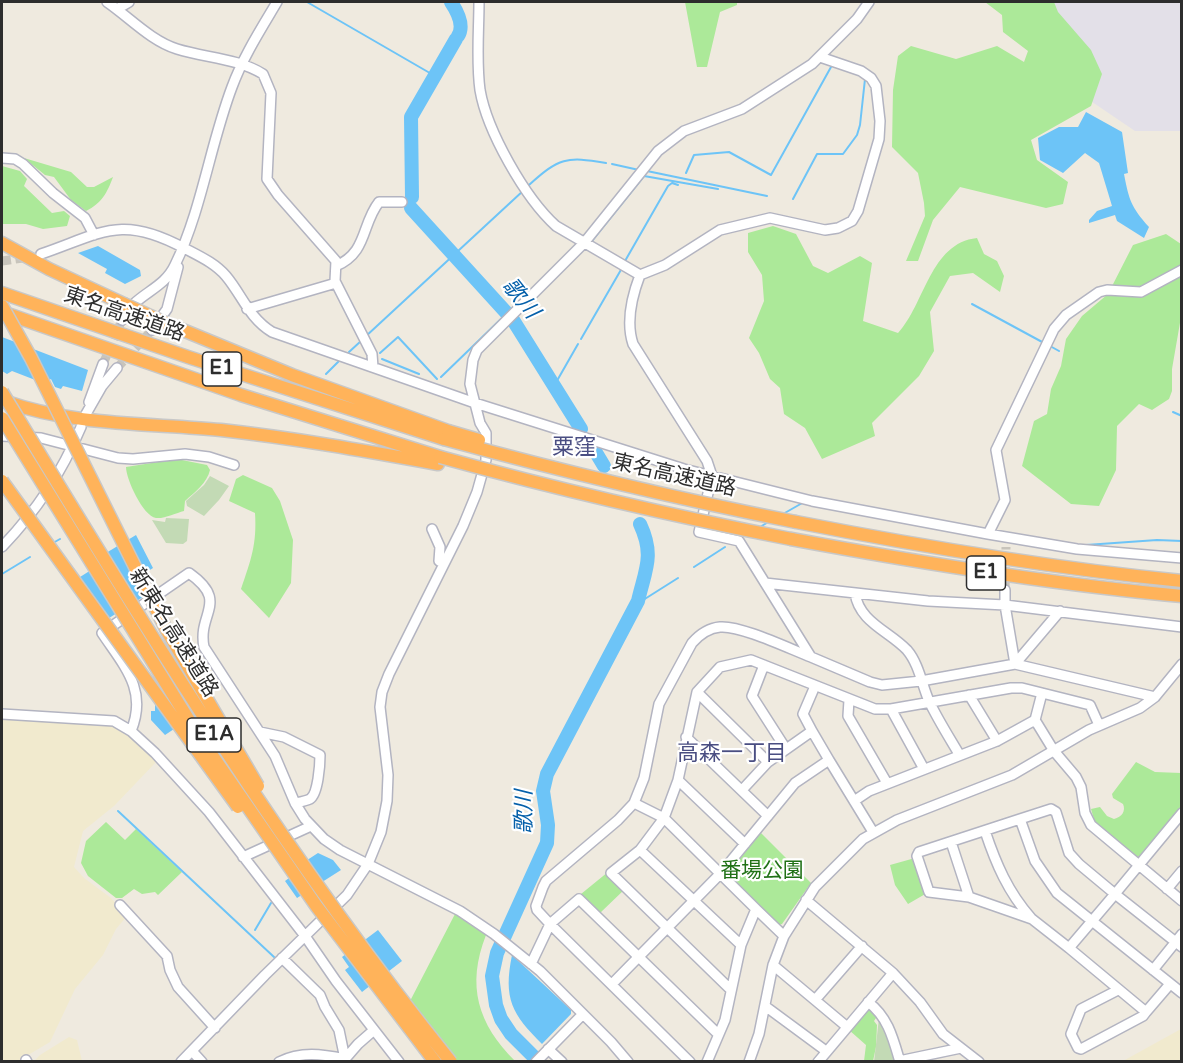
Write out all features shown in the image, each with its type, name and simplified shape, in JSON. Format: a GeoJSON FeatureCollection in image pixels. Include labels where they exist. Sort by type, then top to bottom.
{"type":"FeatureCollection","features":[{"type":"Feature","properties":{"kind":"highway"},"geometry":{"type":"LineString","coordinates":[[2,243],[49,269],[168,324],[446,435]]}},
{"type":"Feature","properties":{"kind":"highway","name":"東名高速道路"},"geometry":{"type":"LineString","coordinates":[[2,293],[188,357],[549,467],[650,492],[923,546],[1016,561],[1182,581]]}},
{"type":"Feature","properties":{"kind":"highway"},"geometry":{"type":"LineString","coordinates":[[2,306],[35,365],[167,631],[266,800],[326,888],[354,936]]}},
{"type":"Feature","properties":{"kind":"highway","name":"東名高速道路"},"geometry":{"type":"LineString","coordinates":[[2,312],[439,461],[642,508],[791,539],[1014,577],[1182,596]]}},
{"type":"Feature","properties":{"kind":"highway","name":"新東名高速道路"},"geometry":{"type":"LineString","coordinates":[[2,392],[214,735],[354,936],[451,1062]]}},
{"type":"Feature","properties":{"kind":"highway"},"geometry":{"type":"LineString","coordinates":[[2,400],[38,411],[77,418],[251,433],[439,461]]}},
{"type":"Feature","properties":{"kind":"highway","name":"新東名高速道路"},"geometry":{"type":"LineString","coordinates":[[2,418],[198,735],[317,907],[435,1062]]}},
{"type":"Feature","properties":{"kind":"highway"},"geometry":{"type":"LineString","coordinates":[[2,481],[184,734],[317,907]]}},
{"type":"Feature","properties":{"kind":"street"},"geometry":{"type":"LineString","coordinates":[[107,2],[166,45],[178,50],[242,63],[263,74],[269,86],[271,106],[267,179],[278,195],[336,261],[336,283],[373,356],[373,367]]}},
{"type":"Feature","properties":{"kind":"street"},"geometry":{"type":"LineString","coordinates":[[117,9],[129,2]]}},
{"type":"Feature","properties":{"kind":"street"},"geometry":{"type":"LineString","coordinates":[[152,330],[167,309],[183,247],[232,87],[242,63],[277,2]]}},
{"type":"Feature","properties":{"kind":"street"},"geometry":{"type":"LineString","coordinates":[[479,2],[480,88],[488,120],[517,174],[546,217],[556,226],[640,275]]}},
{"type":"Feature","properties":{"kind":"street"},"geometry":{"type":"LineString","coordinates":[[181,1062],[347,895],[368,864],[381,832],[387,801],[388,775],[381,714],[382,692],[471,507],[486,460],[486,433],[480,423],[470,384],[474,354],[584,243],[658,152],[684,131],[742,109],[820,57],[857,19],[868,2]]}},
{"type":"Feature","properties":{"kind":"street"},"geometry":{"type":"LineString","coordinates":[[811,657],[739,542],[699,532],[712,476],[707,461],[633,344],[629,333],[633,293],[640,275],[665,265],[720,230],[770,218],[825,230],[838,228],[852,221],[858,211],[879,139],[880,121],[876,86],[871,78],[861,71],[820,57]]}},
{"type":"Feature","properties":{"kind":"street"},"geometry":{"type":"LineString","coordinates":[[2,158],[15,159],[23,164],[53,193],[85,218],[94,235]]}},
{"type":"Feature","properties":{"kind":"street"},"geometry":{"type":"LineString","coordinates":[[336,266],[353,256],[360,247],[373,210],[380,202],[402,202]]}},
{"type":"Feature","properties":{"kind":"street"},"geometry":{"type":"LineString","coordinates":[[41,254],[113,230],[133,229],[157,234],[183,247],[224,273],[256,321],[272,332],[475,403],[684,469],[812,501],[988,534],[1006,542],[1182,558]]}},
{"type":"Feature","properties":{"kind":"street"},"geometry":{"type":"LineString","coordinates":[[122,320],[136,300],[169,277],[183,247]]}},
{"type":"Feature","properties":{"kind":"street"},"geometry":{"type":"LineString","coordinates":[[988,534],[1005,500],[996,450],[1054,329],[1066,315],[1099,292],[1107,290],[1141,292],[1182,270]]}},
{"type":"Feature","properties":{"kind":"street"},"geometry":{"type":"LineString","coordinates":[[247,309],[336,283]]}},
{"type":"Feature","properties":{"kind":"street"},"geometry":{"type":"LineString","coordinates":[[103,364],[92,390],[87,412],[102,386],[117,368]]}},
{"type":"Feature","properties":{"kind":"street"},"geometry":{"type":"LineString","coordinates":[[2,547],[51,488],[81,427]]}},
{"type":"Feature","properties":{"kind":"street"},"geometry":{"type":"LineString","coordinates":[[2,435],[41,438],[124,459],[193,454],[234,465]]}},
{"type":"Feature","properties":{"kind":"street"},"geometry":{"type":"LineString","coordinates":[[432,529],[440,546],[439,561],[444,564]]}},
{"type":"Feature","properties":{"kind":"street"},"geometry":{"type":"LineString","coordinates":[[131,731],[137,713],[136,689],[128,671],[102,633],[189,573],[202,583],[210,596],[209,613],[203,633],[204,647],[280,765],[296,803],[311,826],[331,844],[460,911],[494,934],[531,964],[628,1062]]}},
{"type":"Feature","properties":{"kind":"street"},"geometry":{"type":"LineString","coordinates":[[765,583],[928,601],[1005,605],[1182,627]]}},
{"type":"Feature","properties":{"kind":"street"},"geometry":{"type":"LineString","coordinates":[[1005,590],[1005,605],[1015,664]]}},
{"type":"Feature","properties":{"kind":"street"},"geometry":{"type":"LineString","coordinates":[[855,593],[859,606],[874,625],[907,651],[915,664],[929,702],[959,754]]}},
{"type":"Feature","properties":{"kind":"street"},"geometry":{"type":"LineString","coordinates":[[1015,664],[1060,611]]}},
{"type":"Feature","properties":{"kind":"street"},"geometry":{"type":"LineString","coordinates":[[690,1062],[550,924],[536,906],[546,881],[618,820],[634,803],[644,778],[659,704],[698,637],[721,627],[737,629],[882,685],[921,681],[1015,664],[1155,697]]}},
{"type":"Feature","properties":{"kind":"street"},"geometry":{"type":"LineString","coordinates":[[730,989],[611,873],[640,850],[664,818],[678,780],[697,692],[720,667],[751,660],[875,709],[891,709],[1011,688],[1090,705],[1099,725]]}},
{"type":"Feature","properties":{"kind":"street"},"geometry":{"type":"LineString","coordinates":[[749,1062],[759,1034],[773,965],[784,936],[806,900],[824,877],[864,839],[897,820],[1012,775],[1099,725],[1140,708],[1155,697],[1182,664]]}},
{"type":"Feature","properties":{"kind":"street"},"geometry":{"type":"LineString","coordinates":[[764,665],[752,696],[786,749]]}},
{"type":"Feature","properties":{"kind":"street"},"geometry":{"type":"LineString","coordinates":[[815,686],[803,714],[873,832]]}},
{"type":"Feature","properties":{"kind":"street"},"geometry":{"type":"LineString","coordinates":[[697,692],[768,762]]}},
{"type":"Feature","properties":{"kind":"street"},"geometry":{"type":"LineString","coordinates":[[1042,693],[1035,720],[1054,752],[1076,777],[1091,825],[1182,901]]}},
{"type":"Feature","properties":{"kind":"street"},"geometry":{"type":"LineString","coordinates":[[969,695],[997,741]]}},
{"type":"Feature","properties":{"kind":"street"},"geometry":{"type":"LineString","coordinates":[[849,700],[848,716],[887,783]]}},
{"type":"Feature","properties":{"kind":"street"},"geometry":{"type":"LineString","coordinates":[[891,709],[924,769]]}},
{"type":"Feature","properties":{"kind":"street"},"geometry":{"type":"LineString","coordinates":[[2,714],[114,722],[131,731],[197,798],[305,936],[334,978],[399,1062]]}},
{"type":"Feature","properties":{"kind":"street"},"geometry":{"type":"LineString","coordinates":[[854,801],[869,790],[997,741],[1035,720]]}},
{"type":"Feature","properties":{"kind":"street"},"geometry":{"type":"LineString","coordinates":[[742,790],[768,762],[812,730]]}},
{"type":"Feature","properties":{"kind":"street"},"geometry":{"type":"LineString","coordinates":[[260,732],[284,737],[320,755],[314,796],[309,800],[296,803]]}},
{"type":"Feature","properties":{"kind":"street"},"geometry":{"type":"LineString","coordinates":[[686,737],[768,816]]}},
{"type":"Feature","properties":{"kind":"street"},"geometry":{"type":"LineString","coordinates":[[612,984],[721,873],[795,783],[830,760]]}},
{"type":"Feature","properties":{"kind":"street"},"geometry":{"type":"LineString","coordinates":[[678,780],[745,844]]}},
{"type":"Feature","properties":{"kind":"street"},"geometry":{"type":"LineString","coordinates":[[634,803],[664,818],[784,936]]}},
{"type":"Feature","properties":{"kind":"street"},"geometry":{"type":"LineString","coordinates":[[1032,919],[969,897],[929,892],[917,856],[919,852],[1051,809],[1056,812],[1069,853],[1079,864],[1115,894],[1179,941],[1153,970]]}},
{"type":"Feature","properties":{"kind":"street"},"geometry":{"type":"LineString","coordinates":[[1069,948],[1182,813]]}},
{"type":"Feature","properties":{"kind":"street"},"geometry":{"type":"LineString","coordinates":[[1020,819],[1035,861],[1058,893],[1182,993]]}},
{"type":"Feature","properties":{"kind":"street"},"geometry":{"type":"LineString","coordinates":[[243,857],[311,826]]}},
{"type":"Feature","properties":{"kind":"street"},"geometry":{"type":"LineString","coordinates":[[985,831],[1006,884],[1032,919],[1146,1012]]}},
{"type":"Feature","properties":{"kind":"street"},"geometry":{"type":"LineString","coordinates":[[951,842],[969,897]]}},
{"type":"Feature","properties":{"kind":"street"},"geometry":{"type":"LineString","coordinates":[[640,850],[741,945]]}},
{"type":"Feature","properties":{"kind":"street"},"geometry":{"type":"LineString","coordinates":[[1167,889],[1182,871]]}},
{"type":"Feature","properties":{"kind":"street"},"geometry":{"type":"LineString","coordinates":[[531,964],[550,924],[579,899],[718,1034]]}},
{"type":"Feature","properties":{"kind":"street"},"geometry":{"type":"LineString","coordinates":[[806,900],[893,974],[920,1002],[943,1034],[979,1062]]}},
{"type":"Feature","properties":{"kind":"street"},"geometry":{"type":"LineString","coordinates":[[120,905],[167,956],[170,970],[178,987],[214,1028]]}},
{"type":"Feature","properties":{"kind":"street"},"geometry":{"type":"LineString","coordinates":[[706,1062],[725,1020],[741,945],[756,909]]}},
{"type":"Feature","properties":{"kind":"street"},"geometry":{"type":"LineString","coordinates":[[815,1000],[862,946]]}},
{"type":"Feature","properties":{"kind":"street"},"geometry":{"type":"LineString","coordinates":[[282,958],[320,995],[339,1030],[345,1060]]}},
{"type":"Feature","properties":{"kind":"street"},"geometry":{"type":"LineString","coordinates":[[773,965],[846,1026]]}},
{"type":"Feature","properties":{"kind":"street"},"geometry":{"type":"LineString","coordinates":[[818,1062],[846,1026],[893,974]]}},
{"type":"Feature","properties":{"kind":"street"},"geometry":{"type":"LineString","coordinates":[[1118,990],[1082,1010],[1071,1034],[1078,1048],[1081,1049],[1143,1016],[1170,984]]}},
{"type":"Feature","properties":{"kind":"street"},"geometry":{"type":"LineString","coordinates":[[868,1002],[884,1018],[891,1030],[900,1061],[961,1048]]}},
{"type":"Feature","properties":{"kind":"street"},"geometry":{"type":"LineString","coordinates":[[765,1006],[826,1051]]}},
{"type":"Feature","properties":{"kind":"street"},"geometry":{"type":"LineString","coordinates":[[536,1062],[583,1014]]}},
{"type":"Feature","properties":{"kind":"street"},"geometry":{"type":"LineString","coordinates":[[345,1060],[374,1030]]}},
{"type":"Feature","properties":{"kind":"street"},"geometry":{"type":"LineString","coordinates":[[192,1051],[202,1062]]}},
{"type":"Feature","properties":{"kind":"street"},"geometry":{"type":"LineString","coordinates":[[547,1051],[562,1062]]}},
{"type":"Feature","properties":{"kind":"street"},"geometry":{"type":"LineString","coordinates":[[279,1062],[306,1053],[345,1060]]}},
{"type":"Feature","properties":{"kind":"shaded area"},"geometry":{"type":"Polygon","coordinates":[[[1018,2],[1181,2],[1181,131],[1135,131],[1073,89],[1018,2]]]}},
{"type":"Feature","properties":{"kind":"shaded area"},"geometry":{"type":"Polygon","coordinates":[[[2,716],[120,727],[157,761],[114,806],[83,831],[74,867],[84,878],[111,898],[127,916],[116,929],[103,955],[75,989],[50,1042],[18,1061],[2,1061],[2,716]]]}},
{"type":"Feature","properties":{"kind":"shaded area"},"geometry":{"type":"Polygon","coordinates":[[[1181,1029],[1181,1061],[1123,1061],[1181,1029]]]}},
{"type":"Feature","properties":{"kind":"shaded area"},"geometry":{"type":"Polygon","coordinates":[[[69,1037],[77,1040],[82,1061],[34,1061],[40,1055],[69,1037]]]}},
{"type":"Feature","properties":{"kind":"green space"},"geometry":{"type":"Polygon","coordinates":[[[685,2],[737,2],[737,5],[720,12],[707,67],[697,67],[685,2]]]}},
{"type":"Feature","properties":{"kind":"green space"},"geometry":{"type":"Polygon","coordinates":[[[985,2],[1054,2],[1058,12],[1091,50],[1102,74],[1091,106],[1031,140],[1037,160],[1068,182],[1063,204],[1046,208],[960,187],[933,220],[918,261],[906,261],[925,216],[918,173],[892,147],[893,90],[898,56],[911,46],[956,59],[997,46],[1024,62],[1028,51],[1003,32],[1002,15],[985,2]]]}},
{"type":"Feature","properties":{"kind":"green space"},"geometry":{"type":"Polygon","coordinates":[[[24,158],[71,172],[87,187],[94,187],[113,177],[103,197],[86,211],[71,200],[54,177],[45,175],[24,158]]]}},
{"type":"Feature","properties":{"kind":"green space"},"geometry":{"type":"Polygon","coordinates":[[[2,166],[20,171],[27,179],[24,186],[52,213],[64,211],[70,216],[67,226],[43,229],[26,224],[2,224],[2,166]]]}},
{"type":"Feature","properties":{"kind":"green space"},"geometry":{"type":"Polygon","coordinates":[[[773,226],[796,234],[813,266],[828,273],[860,256],[872,263],[863,321],[898,333],[915,307],[938,263],[961,242],[977,238],[984,254],[997,261],[1004,276],[1000,292],[973,273],[950,276],[930,312],[934,351],[919,376],[872,423],[875,436],[822,459],[805,428],[784,414],[780,388],[770,379],[759,353],[749,338],[764,301],[762,275],[748,252],[748,233],[773,226]]]}},
{"type":"Feature","properties":{"kind":"green space"},"geometry":{"type":"Polygon","coordinates":[[[1166,234],[1181,244],[1181,317],[1172,369],[1172,391],[1169,399],[1152,410],[1139,404],[1117,426],[1116,470],[1099,506],[1071,504],[1022,466],[1034,421],[1047,414],[1051,389],[1061,366],[1066,339],[1082,316],[1108,294],[1133,245],[1166,234]]]}},
{"type":"Feature","properties":{"kind":"green space"},"geometry":{"type":"Polygon","coordinates":[[[177,459],[207,465],[210,470],[208,475],[200,487],[185,501],[184,511],[166,517],[151,516],[136,496],[126,467],[177,459]]]}},
{"type":"Feature","properties":{"kind":"green space"},"geometry":{"type":"Polygon","coordinates":[[[243,475],[272,488],[280,501],[293,540],[291,583],[269,618],[241,589],[252,552],[255,513],[229,501],[236,479],[243,475]]]}},
{"type":"Feature","properties":{"kind":"green space"},"geometry":{"type":"Polygon","coordinates":[[[210,476],[229,486],[204,516],[187,506],[186,501],[204,485],[210,476]]]}},
{"type":"Feature","properties":{"kind":"green space"},"geometry":{"type":"Polygon","coordinates":[[[166,518],[189,519],[187,541],[183,544],[166,543],[152,520],[165,522],[166,518]]]}},
{"type":"Feature","properties":{"kind":"green space"},"geometry":{"type":"Polygon","coordinates":[[[1136,762],[1155,772],[1181,773],[1181,807],[1141,856],[1134,857],[1096,826],[1091,809],[1100,807],[1107,816],[1114,819],[1121,815],[1124,811],[1123,804],[1113,798],[1112,794],[1136,762]]]}},
{"type":"Feature","properties":{"kind":"green space"},"geometry":{"type":"Polygon","coordinates":[[[106,822],[125,840],[136,829],[182,872],[158,895],[155,892],[142,894],[134,889],[122,898],[116,898],[88,876],[81,863],[86,841],[106,822]]]}},
{"type":"Feature","properties":{"kind":"green space","name":"番場公園"},"geometry":{"type":"Polygon","coordinates":[[[760,832],[811,883],[779,925],[728,875],[728,871],[760,832]]]}},
{"type":"Feature","properties":{"kind":"green space"},"geometry":{"type":"Polygon","coordinates":[[[915,858],[927,893],[908,904],[895,885],[890,865],[915,858]]]}},
{"type":"Feature","properties":{"kind":"green space"},"geometry":{"type":"Polygon","coordinates":[[[608,872],[625,889],[600,913],[581,894],[608,872]]]}},
{"type":"Feature","properties":{"kind":"green space"},"geometry":{"type":"Polygon","coordinates":[[[455,914],[486,935],[477,971],[479,1003],[492,1033],[515,1061],[455,1061],[409,1003],[455,914]]]}},
{"type":"Feature","properties":{"kind":"green space"},"geometry":{"type":"Polygon","coordinates":[[[871,1009],[878,1015],[874,1021],[877,1025],[876,1047],[873,1061],[864,1061],[866,1045],[849,1030],[866,1010],[871,1009]]]}},
{"type":"Feature","properties":{"kind":"green space"},"geometry":{"type":"Polygon","coordinates":[[[879,1018],[886,1025],[897,1061],[874,1062],[879,1018]]]}},
{"type":"Feature","properties":{"kind":"water"},"geometry":{"type":"Polygon","coordinates":[[[1086,112],[1122,132],[1128,173],[1124,174],[1127,190],[1134,208],[1149,227],[1144,238],[1117,221],[1115,215],[1089,223],[1097,211],[1112,206],[1099,163],[1085,153],[1063,173],[1040,160],[1038,138],[1059,127],[1078,127],[1086,112]]]}},
{"type":"Feature","properties":{"kind":"water"},"geometry":{"type":"Polygon","coordinates":[[[98,246],[140,270],[141,276],[125,284],[105,273],[107,269],[78,253],[98,246]]]}},
{"type":"Feature","properties":{"kind":"water"},"geometry":{"type":"Polygon","coordinates":[[[2,337],[88,370],[82,391],[63,386],[61,389],[55,387],[51,379],[43,383],[12,371],[7,374],[2,371],[2,337]]]}},
{"type":"Feature","properties":{"kind":"water"},"geometry":{"type":"Polygon","coordinates":[[[136,535],[153,568],[134,580],[143,597],[109,618],[80,577],[99,565],[96,559],[136,535]]]}},
{"type":"Feature","properties":{"kind":"water"},"geometry":{"type":"Polygon","coordinates":[[[155,702],[174,729],[165,735],[151,720],[151,711],[155,711],[155,702]]]}},
{"type":"Feature","properties":{"kind":"water"},"geometry":{"type":"Polygon","coordinates":[[[318,853],[333,860],[341,870],[297,898],[285,881],[300,870],[298,866],[318,853]]]}},
{"type":"Feature","properties":{"kind":"water"},"geometry":{"type":"Polygon","coordinates":[[[378,930],[402,961],[362,992],[345,970],[349,967],[342,957],[378,930]]]}},
{"type":"Feature","properties":{"kind":"water"},"geometry":{"type":"Polygon","coordinates":[[[512,955],[571,1010],[571,1014],[542,1044],[523,1024],[512,1005],[509,970],[512,955]]]}},
{"type":"Feature","properties":{"kind":"waterway"},"geometry":{"type":"LineString","coordinates":[[307,2],[435,76]]}},
{"type":"Feature","properties":{"kind":"waterway","name":"歌川"},"geometry":{"type":"LineString","coordinates":[[451,2],[458,14],[461,27],[458,36]]}},
{"type":"Feature","properties":{"kind":"waterway","name":"歌川"},"geometry":{"type":"LineString","coordinates":[[412,197],[411,117],[456,39]]}},
{"type":"Feature","properties":{"kind":"waterway"},"geometry":{"type":"LineString","coordinates":[[686,173],[694,155],[729,152],[771,175],[831,67]]}},
{"type":"Feature","properties":{"kind":"waterway"},"geometry":{"type":"LineString","coordinates":[[793,199],[817,154],[843,154],[857,135],[865,79]]}},
{"type":"Feature","properties":{"kind":"waterway"},"geometry":{"type":"LineString","coordinates":[[529,185],[548,169],[564,161],[581,160],[606,163]]}},
{"type":"Feature","properties":{"kind":"waterway"},"geometry":{"type":"LineString","coordinates":[[612,164],[639,170]]}},
{"type":"Feature","properties":{"kind":"waterway"},"geometry":{"type":"LineString","coordinates":[[647,171],[767,196]]}},
{"type":"Feature","properties":{"kind":"waterway"},"geometry":{"type":"LineString","coordinates":[[591,242],[644,176],[718,189]]}},
{"type":"Feature","properties":{"kind":"waterway"},"geometry":{"type":"LineString","coordinates":[[625,261],[668,186],[672,183],[678,185]]}},
{"type":"Feature","properties":{"kind":"waterway"},"geometry":{"type":"LineString","coordinates":[[365,337],[524,190]]}},
{"type":"Feature","properties":{"kind":"waterway","name":"歌川"},"geometry":{"type":"LineString","coordinates":[[411,208],[513,320],[581,429]]}},
{"type":"Feature","properties":{"kind":"waterway"},"geometry":{"type":"LineString","coordinates":[[546,287],[584,249]]}},
{"type":"Feature","properties":{"kind":"waterway"},"geometry":{"type":"LineString","coordinates":[[581,339],[622,268]]}},
{"type":"Feature","properties":{"kind":"waterway"},"geometry":{"type":"LineString","coordinates":[[972,304],[1044,343]]}},
{"type":"Feature","properties":{"kind":"waterway"},"geometry":{"type":"LineString","coordinates":[[441,377],[502,318]]}},
{"type":"Feature","properties":{"kind":"waterway"},"geometry":{"type":"LineString","coordinates":[[380,353],[398,337],[437,379]]}},
{"type":"Feature","properties":{"kind":"waterway"},"geometry":{"type":"LineString","coordinates":[[349,352],[361,341]]}},
{"type":"Feature","properties":{"kind":"waterway"},"geometry":{"type":"LineString","coordinates":[[554,386],[578,344]]}},
{"type":"Feature","properties":{"kind":"waterway"},"geometry":{"type":"LineString","coordinates":[[1050,346],[1059,351]]}},
{"type":"Feature","properties":{"kind":"waterway"},"geometry":{"type":"LineString","coordinates":[[382,359],[419,374]]}},
{"type":"Feature","properties":{"kind":"waterway"},"geometry":{"type":"LineString","coordinates":[[326,374],[339,361]]}},
{"type":"Feature","properties":{"kind":"waterway"},"geometry":{"type":"LineString","coordinates":[[1173,412],[1182,416]]}},
{"type":"Feature","properties":{"kind":"waterway","name":"歌川"},"geometry":{"type":"LineString","coordinates":[[592,446],[604,466]]}},
{"type":"Feature","properties":{"kind":"waterway"},"geometry":{"type":"LineString","coordinates":[[783,514],[804,502]]}},
{"type":"Feature","properties":{"kind":"waterway"},"geometry":{"type":"LineString","coordinates":[[760,527],[770,521]]}},
{"type":"Feature","properties":{"kind":"waterway","name":"歌川"},"geometry":{"type":"LineString","coordinates":[[539,1062],[511,1034],[501,1019],[496,1005],[492,976],[497,953],[547,843],[548,825],[543,791],[547,774],[638,601],[648,554],[645,535],[640,524]]}},
{"type":"Feature","properties":{"kind":"waterway"},"geometry":{"type":"LineString","coordinates":[[53,543],[60,539]]}},
{"type":"Feature","properties":{"kind":"waterway"},"geometry":{"type":"LineString","coordinates":[[1049,540],[1060,542]]}},
{"type":"Feature","properties":{"kind":"waterway"},"geometry":{"type":"LineString","coordinates":[[1086,545],[1157,540],[1182,541]]}},
{"type":"Feature","properties":{"kind":"waterway"},"geometry":{"type":"LineString","coordinates":[[694,567],[725,547]]}},
{"type":"Feature","properties":{"kind":"waterway"},"geometry":{"type":"LineString","coordinates":[[2,574],[30,557]]}},
{"type":"Feature","properties":{"kind":"waterway"},"geometry":{"type":"LineString","coordinates":[[638,601],[640,602],[678,578]]}},
{"type":"Feature","properties":{"kind":"waterway"},"geometry":{"type":"LineString","coordinates":[[118,811],[274,957]]}},
{"type":"Feature","properties":{"kind":"waterway"},"geometry":{"type":"LineString","coordinates":[[255,930],[271,903]]}},
{"type":"Feature","properties":{"kind":"tunnel"},"geometry":{"type":"LineString","coordinates":[[2,261],[30,257]]}},
{"type":"Feature","properties":{"kind":"tunnel"},"geometry":{"type":"LineString","coordinates":[[103,364],[122,320]]}},
{"type":"Feature","properties":{"kind":"tunnel"},"geometry":{"type":"LineString","coordinates":[[117,368],[152,330]]}},
{"type":"Feature","properties":{"kind":"tunnel"},"geometry":{"type":"LineString","coordinates":[[1005,590],[1006,547]]}},
{"type":"Feature","properties":{"kind":"district","name":"粟窪"},"geometry":{"type":"Point","coordinates":[574,448]}},
{"type":"Feature","properties":{"kind":"district","name":"高森一丁目"},"geometry":{"type":"Point","coordinates":[732,754]}}]}
